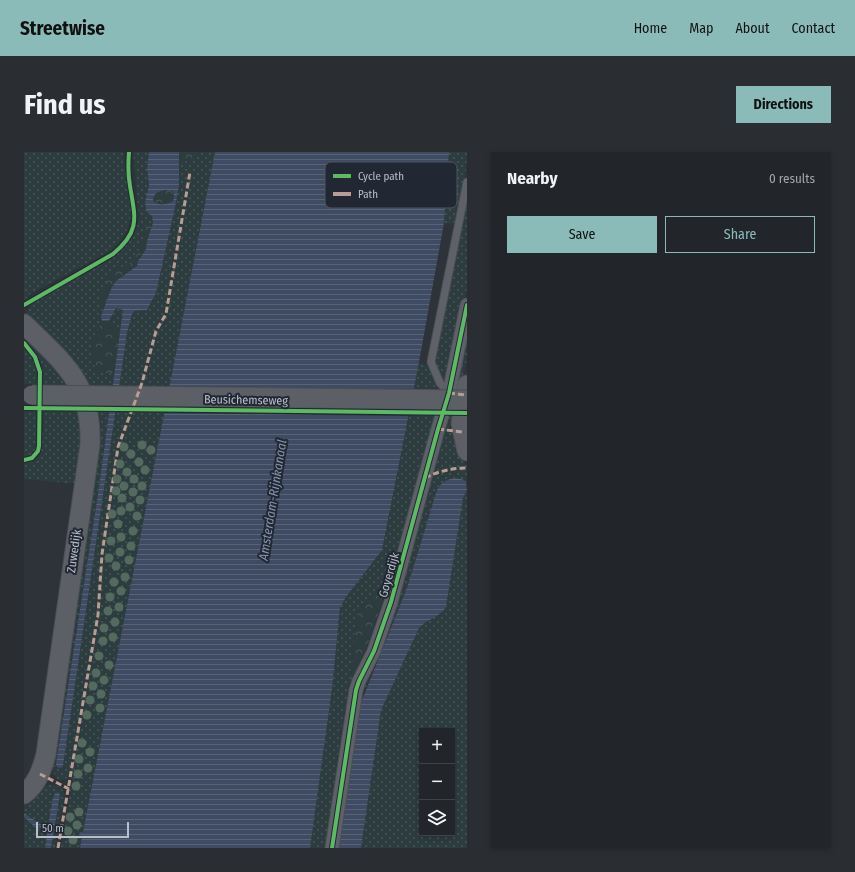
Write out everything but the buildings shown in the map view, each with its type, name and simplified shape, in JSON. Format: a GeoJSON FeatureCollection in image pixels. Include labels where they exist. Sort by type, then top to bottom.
{"type":"FeatureCollection","features":[{"type":"Feature","properties":{"kind":"street","name":"Goyerdijk"},"geometry":{"type":"LineString","coordinates":[[332,848],[356,690],[358,682],[374,651],[385,623],[449,393],[467,305]]}},
{"type":"Feature","properties":{"kind":"street","name":"Zuwedijk"},"geometry":{"type":"LineString","coordinates":[[24,324],[71,372],[85,400],[90,428],[90,445],[46,754],[40,774],[34,784],[24,794]]}},
{"type":"Feature","properties":{"kind":"street"},"geometry":{"type":"LineString","coordinates":[[467,385],[461,423],[467,451]]}},
{"type":"Feature","properties":{"kind":"street","name":"Beusichemseweg"},"geometry":{"type":"LineString","coordinates":[[28,394],[467,400]]}},
{"type":"Feature","properties":{"kind":"lane"},"geometry":{"type":"LineString","coordinates":[[449,393],[440,383],[430,362],[467,182]]}},
{"type":"Feature","properties":{"kind":"green space"},"geometry":{"type":"Polygon","coordinates":[[[24,152],[123,152],[130,192],[131,213],[125,235],[110,251],[30,294],[30,296],[24,300],[24,152]]]}},
{"type":"Feature","properties":{"kind":"green space"},"geometry":{"type":"Polygon","coordinates":[[[133,152],[149,152],[147,168],[149,185],[145,203],[152,215],[153,223],[143,248],[106,304],[102,314],[102,321],[91,344],[95,368],[98,373],[114,373],[98,494],[56,764],[57,767],[63,766],[127,333],[132,314],[138,310],[145,311],[153,301],[156,293],[176,203],[179,185],[179,158],[188,162],[198,157],[200,152],[215,152],[83,833],[80,832],[79,834],[82,835],[80,848],[61,848],[72,780],[67,778],[63,780],[58,779],[50,764],[95,427],[28,321],[26,313],[32,303],[113,258],[134,235],[139,217],[133,152]]]}},
{"type":"Feature","properties":{"kind":"green space"},"geometry":{"type":"Polygon","coordinates":[[[179,152],[200,152],[195,160],[188,162],[179,158],[179,152]]]}},
{"type":"Feature","properties":{"kind":"green space"},"geometry":{"type":"Polygon","coordinates":[[[449,152],[467,152],[465,178],[461,196],[455,222],[451,224],[444,223],[445,208],[457,208],[457,162],[448,162],[449,152]]]}},
{"type":"Feature","properties":{"kind":"green space"},"geometry":{"type":"Polygon","coordinates":[[[165,190],[173,191],[173,201],[166,204],[155,203],[153,200],[156,194],[165,190]]]}},
{"type":"Feature","properties":{"kind":"green space"},"geometry":{"type":"Polygon","coordinates":[[[467,195],[467,289],[446,388],[436,366],[436,361],[467,195]]]}},
{"type":"Feature","properties":{"kind":"green space"},"geometry":{"type":"Polygon","coordinates":[[[148,223],[153,223],[146,249],[140,256],[137,266],[124,275],[112,287],[103,311],[98,302],[107,281],[115,270],[130,264],[134,260],[144,237],[145,228],[148,223]]]}},
{"type":"Feature","properties":{"kind":"green space"},"geometry":{"type":"Polygon","coordinates":[[[116,308],[123,310],[121,328],[116,329],[110,320],[116,308]]]}},
{"type":"Feature","properties":{"kind":"green space"},"geometry":{"type":"Polygon","coordinates":[[[110,320],[116,329],[121,328],[114,373],[99,373],[95,368],[91,344],[102,321],[110,320]]]}},
{"type":"Feature","properties":{"kind":"green space"},"geometry":{"type":"Polygon","coordinates":[[[467,320],[467,357],[461,392],[450,392],[467,320]]]}},
{"type":"Feature","properties":{"kind":"green space"},"geometry":{"type":"Polygon","coordinates":[[[24,332],[61,369],[83,417],[79,484],[24,479],[24,463],[34,460],[41,452],[44,384],[41,364],[37,355],[26,341],[24,332]]]}},
{"type":"Feature","properties":{"kind":"green space"},"geometry":{"type":"Polygon","coordinates":[[[24,345],[35,363],[38,384],[24,384],[24,345]]]}},
{"type":"Feature","properties":{"kind":"green space"},"geometry":{"type":"Polygon","coordinates":[[[419,362],[428,365],[431,369],[442,396],[430,451],[392,573],[357,614],[349,685],[341,733],[326,848],[310,848],[332,689],[340,608],[346,597],[382,550],[419,362]]]}},
{"type":"Feature","properties":{"kind":"green space"},"geometry":{"type":"Polygon","coordinates":[[[24,411],[37,411],[38,439],[34,452],[30,456],[24,458],[24,411]]]}},
{"type":"Feature","properties":{"kind":"green space"},"geometry":{"type":"Polygon","coordinates":[[[445,417],[451,417],[449,428],[454,428],[460,453],[467,466],[467,482],[466,481],[437,490],[407,588],[353,719],[445,417]]]}},
{"type":"Feature","properties":{"kind":"green space"},"geometry":{"type":"Polygon","coordinates":[[[467,490],[467,848],[361,848],[381,710],[419,628],[424,622],[438,615],[446,607],[463,498],[467,490]]]}},
{"type":"Feature","properties":{"kind":"green space"},"geometry":{"type":"Polygon","coordinates":[[[392,573],[368,644],[349,685],[357,614],[392,573]]]}},
{"type":"Feature","properties":{"kind":"green space"},"geometry":{"type":"Polygon","coordinates":[[[47,785],[58,786],[64,791],[65,794],[55,848],[51,848],[60,795],[58,792],[55,793],[53,799],[45,848],[24,848],[24,801],[47,785]]]}},
{"type":"Feature","properties":{"kind":"water"},"geometry":{"type":"Polygon","coordinates":[[[149,152],[179,152],[179,185],[156,293],[147,310],[135,311],[132,314],[127,333],[63,766],[60,768],[57,767],[56,764],[98,494],[123,310],[116,308],[109,321],[102,321],[101,316],[112,287],[116,281],[137,266],[138,261],[146,249],[153,223],[152,216],[147,212],[145,203],[149,185],[147,168],[149,152]],[[165,190],[159,192],[154,196],[153,200],[155,203],[160,204],[171,202],[173,201],[174,197],[173,191],[165,190]]]}},
{"type":"Feature","properties":{"kind":"water","name":"Amsterdam-Rijnkanaal"},"geometry":{"type":"Polygon","coordinates":[[[215,152],[449,152],[448,162],[325,162],[325,208],[445,208],[444,223],[419,362],[382,550],[346,597],[340,608],[332,689],[310,848],[80,848],[82,836],[79,835],[80,832],[83,832],[215,152]]]}},
{"type":"Feature","properties":{"kind":"water"},"geometry":{"type":"Polygon","coordinates":[[[455,478],[466,481],[467,490],[463,498],[446,607],[419,628],[381,710],[361,848],[338,848],[358,710],[407,588],[437,490],[444,482],[455,478]]]}},
{"type":"Feature","properties":{"kind":"water"},"geometry":{"type":"Polygon","coordinates":[[[58,792],[60,795],[51,848],[45,848],[52,801],[55,793],[58,792]]]}},
{"type":"Feature","properties":{"kind":"water"},"geometry":{"type":"Polygon","coordinates":[[[24,813],[43,826],[42,828],[37,829],[24,817],[24,813]]]}},
{"type":"Feature","properties":{"kind":"pier"},"geometry":{"type":"Polygon","coordinates":[[[110,385],[122,386],[118,412],[107,412],[110,385]]]}},
{"type":"Feature","properties":{"kind":"pier"},"geometry":{"type":"Polygon","coordinates":[[[167,387],[415,391],[410,416],[162,413],[167,387]]]}},
{"type":"Feature","properties":{"kind":"marked path"},"geometry":{"type":"LineString","coordinates":[[58,848],[98,615],[102,554],[118,447],[142,383],[156,331],[166,314],[190,172]]}},
{"type":"Feature","properties":{"kind":"marked path"},"geometry":{"type":"LineString","coordinates":[[449,393],[465,395]]}},
{"type":"Feature","properties":{"kind":"marked path"},"geometry":{"type":"LineString","coordinates":[[438,429],[462,432]]}},
{"type":"Feature","properties":{"kind":"marked path"},"geometry":{"type":"LineString","coordinates":[[425,478],[446,470],[467,468]]}},
{"type":"Feature","properties":{"kind":"marked path"},"geometry":{"type":"LineString","coordinates":[[40,774],[69,789]]}},
{"type":"Feature","properties":{"kind":"cycle path"},"geometry":{"type":"LineString","coordinates":[[24,305],[113,254],[128,238],[134,223],[128,165],[129,152]]}},
{"type":"Feature","properties":{"kind":"cycle path"},"geometry":{"type":"LineString","coordinates":[[332,848],[356,690],[374,651],[391,602],[449,393],[467,305]]}},
{"type":"Feature","properties":{"kind":"cycle path"},"geometry":{"type":"LineString","coordinates":[[24,343],[35,357],[40,372],[39,446],[38,451],[32,458],[24,460]]}},
{"type":"Feature","properties":{"kind":"cycle path"},"geometry":{"type":"LineString","coordinates":[[24,408],[467,413]]}}]}
